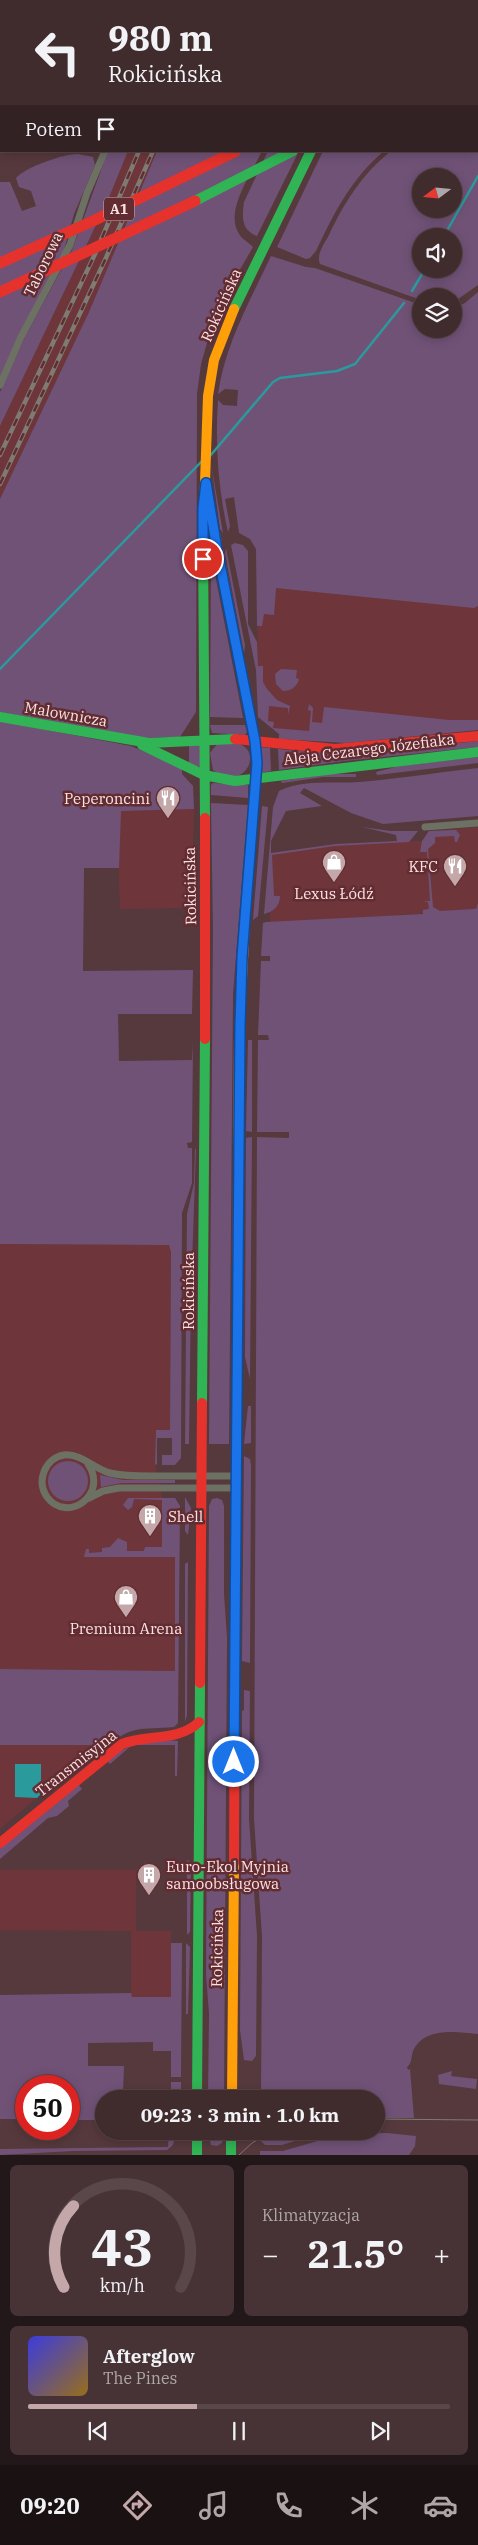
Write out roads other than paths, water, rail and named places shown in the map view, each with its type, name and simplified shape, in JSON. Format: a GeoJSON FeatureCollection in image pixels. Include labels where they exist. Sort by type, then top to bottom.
{"type":"FeatureCollection","features":[{"type":"Feature","properties":{"kind":"main road","name":"A1"},"geometry":{"type":"LineString","coordinates":[[0,263],[103,216],[234,152]]}},
{"type":"Feature","properties":{"kind":"main road","name":"A1"},"geometry":{"type":"LineString","coordinates":[[0,292],[239,180],[291,152]]}},
{"type":"Feature","properties":{"kind":"main road","name":"Rokicińska"},"geometry":{"type":"LineString","coordinates":[[197,2090],[206,944],[203,508],[206,483],[209,387],[221,339],[311,152]]}},
{"type":"Feature","properties":{"kind":"main road","name":"Rokicińska"},"geometry":{"type":"LineString","coordinates":[[206,483],[217,549],[255,741],[256,778],[240,1004],[232,2090]]}},
{"type":"Feature","properties":{"kind":"main road","name":"Malownicza"},"geometry":{"type":"LineString","coordinates":[[0,717],[127,740],[159,743],[204,739]]}},
{"type":"Feature","properties":{"kind":"main road","name":"Aleja Cezarego Józefiaka"},"geometry":{"type":"LineString","coordinates":[[204,739],[225,738],[335,749],[478,736]]}},
{"type":"Feature","properties":{"kind":"main road","name":"Malownicza"},"geometry":{"type":"LineString","coordinates":[[127,740],[204,775]]}},
{"type":"Feature","properties":{"kind":"main road","name":"Aleja Cezarego Józefiaka"},"geometry":{"type":"LineString","coordinates":[[204,775],[228,780],[256,778],[478,752]]}},
{"type":"Feature","properties":{"kind":"main road"},"geometry":{"type":"LineString","coordinates":[[199,1722],[190,1732],[183,1735],[192,1742],[199,1753]]}},
{"type":"Feature","properties":{"kind":"main road","name":"Transmisyjna"},"geometry":{"type":"LineString","coordinates":[[0,1843],[122,1744],[143,1736],[183,1735]]}},
{"type":"Feature","properties":{"kind":"main road"},"geometry":{"type":"LineString","coordinates":[[197,2140],[197,2155]]}},
{"type":"Feature","properties":{"kind":"main road"},"geometry":{"type":"LineString","coordinates":[[231,2140],[231,2155]]}},
{"type":"Feature","properties":{"kind":"street","name":"Taborowa"},"geometry":{"type":"LineString","coordinates":[[0,385],[21,338],[70,245],[87,193],[105,152]]}},
{"type":"Feature","properties":{"kind":"street"},"geometry":{"type":"LineString","coordinates":[[426,827],[478,823]]}},
{"type":"Feature","properties":{"kind":"street"},"geometry":{"type":"LineString","coordinates":[[236,1476],[120,1475],[100,1470],[76,1456],[60,1456],[47,1466],[42,1481],[47,1497],[61,1506],[74,1507],[102,1491],[119,1488],[236,1488]]}},
{"type":"Feature","properties":{"kind":"street"},"geometry":{"type":"LineString","coordinates":[[88,1464],[94,1480],[88,1498]]}},
{"type":"Feature","properties":{"kind":"water"},"geometry":{"type":"Polygon","coordinates":[[[15,1764],[41,1764],[41,1794],[37,1798],[15,1797],[15,1764]]]}},
{"type":"Feature","properties":{"kind":"waterway"},"geometry":{"type":"LineString","coordinates":[[449,228],[478,176]]}},
{"type":"Feature","properties":{"kind":"waterway"},"geometry":{"type":"LineString","coordinates":[[414,288],[420,278]]}},
{"type":"Feature","properties":{"kind":"waterway"},"geometry":{"type":"LineString","coordinates":[[210,456],[273,382],[280,378],[337,371],[355,364],[404,303]]}},
{"type":"Feature","properties":{"kind":"waterway"},"geometry":{"type":"LineString","coordinates":[[0,669],[203,460]]}},
{"type":"Feature","properties":{"kind":"tram line"},"geometry":{"type":"LineString","coordinates":[[385,2119],[478,2120]]}},
{"type":"Feature","properties":{"kind":"tram line"},"geometry":{"type":"LineString","coordinates":[[239,2155],[257,2140]]}},
{"type":"Feature","properties":{"kind":"railway"},"geometry":{"type":"LineString","coordinates":[[0,455],[95,254],[139,152]]}},
{"type":"Feature","properties":{"kind":"railway"},"geometry":{"type":"LineString","coordinates":[[0,484],[105,260],[153,152]]}},
{"type":"Feature","properties":{"kind":"place","name":"Peperoncini"},"geometry":{"type":"Point","coordinates":[168,819]}},
{"type":"Feature","properties":{"kind":"place","name":"Lexus Łódź"},"geometry":{"type":"Point","coordinates":[334,883]}},
{"type":"Feature","properties":{"kind":"place","name":"KFC"},"geometry":{"type":"Point","coordinates":[455,887]}},
{"type":"Feature","properties":{"kind":"place","name":"Shell"},"geometry":{"type":"Point","coordinates":[150,1537]}},
{"type":"Feature","properties":{"kind":"place","name":"Premium Arena"},"geometry":{"type":"Point","coordinates":[126,1618]}},
{"type":"Feature","properties":{"kind":"place","name":"Euro-Ekol Myjnia samoobsługowa"},"geometry":{"type":"Point","coordinates":[149,1896]}}]}
